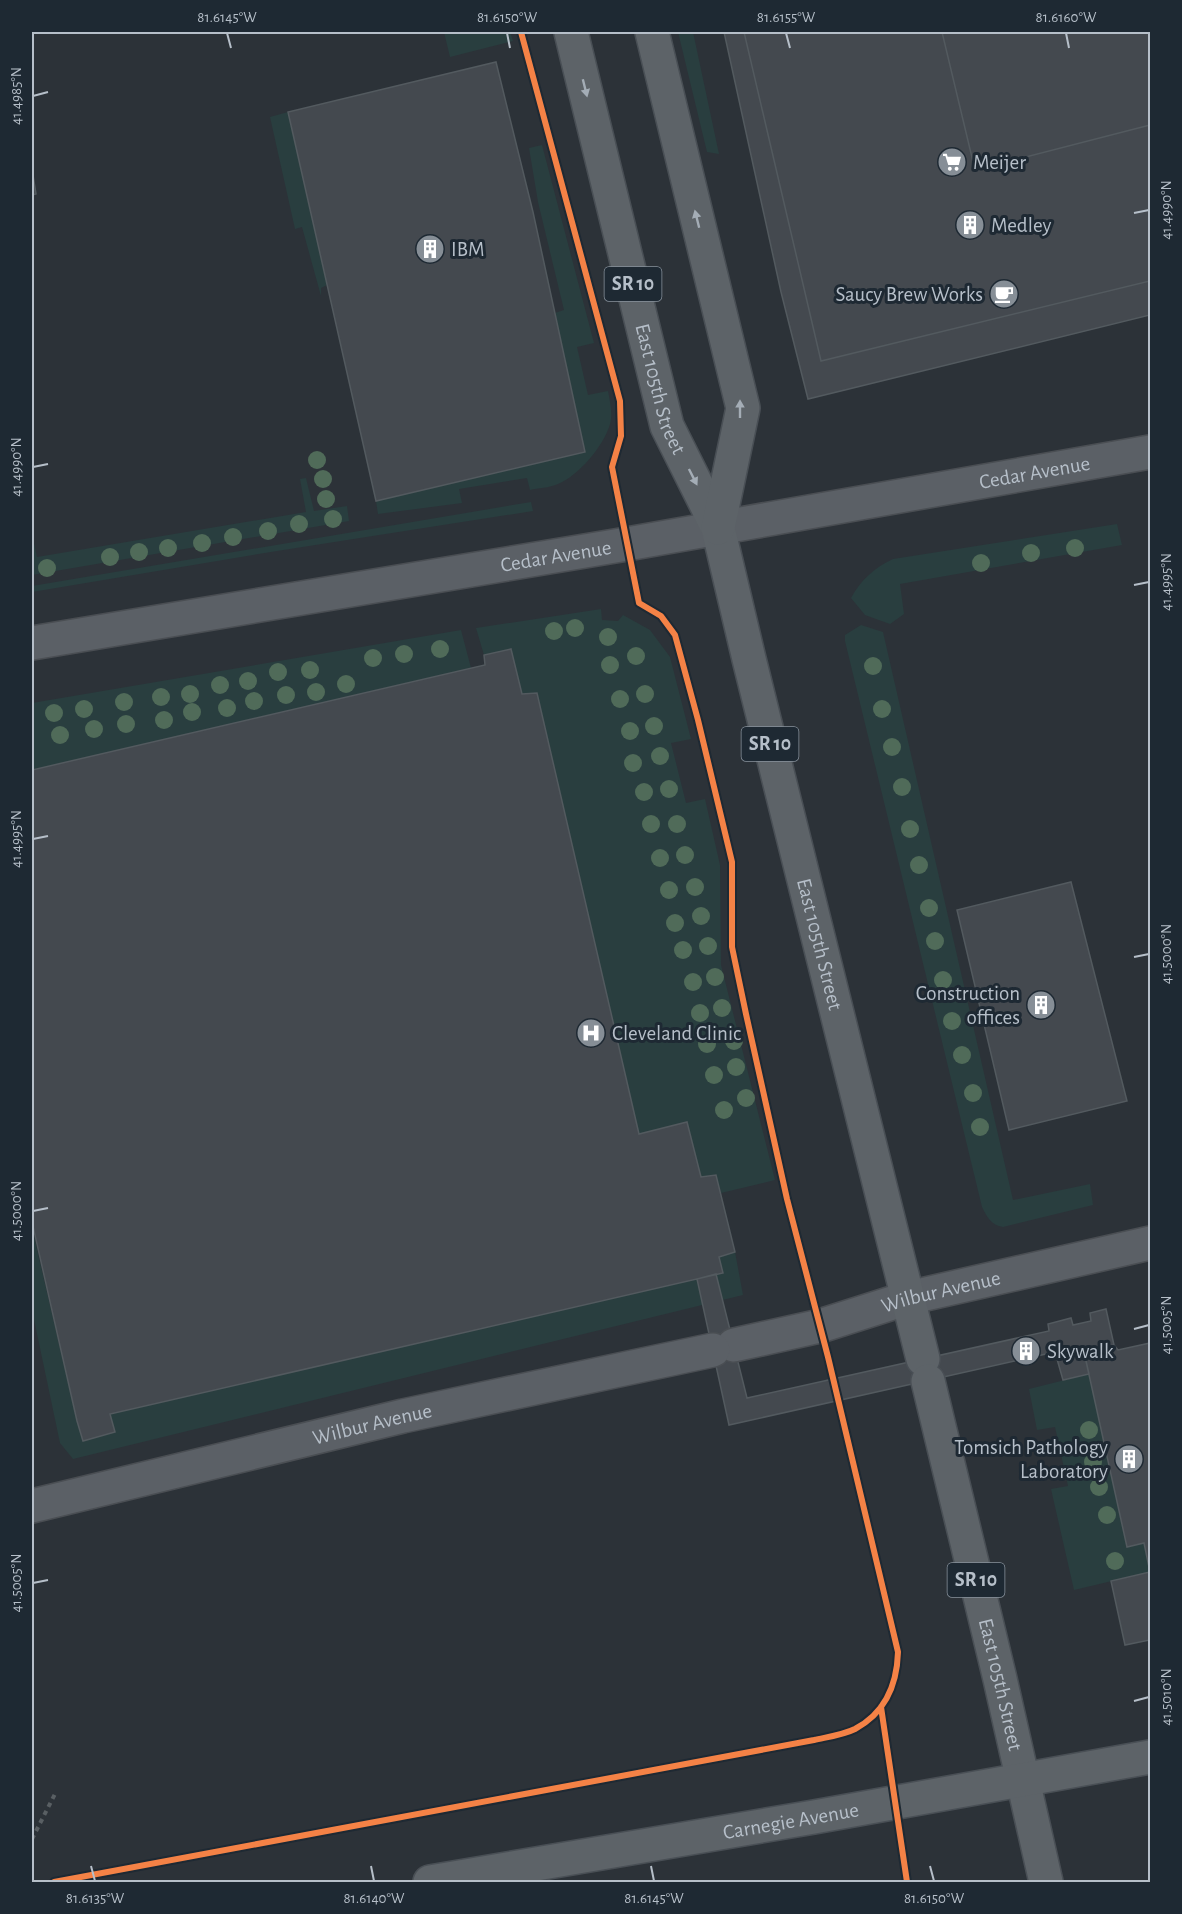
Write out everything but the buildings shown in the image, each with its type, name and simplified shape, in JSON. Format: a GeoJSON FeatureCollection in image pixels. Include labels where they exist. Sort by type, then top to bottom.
{"type":"FeatureCollection","features":[{"type":"Feature","properties":{"kind":"main road","name":"East 105th Street"},"geometry":{"type":"LineString","coordinates":[[570,32],[668,426],[718,528],[926,1370],[1046,1882]]}},
{"type":"Feature","properties":{"kind":"main road","name":"East 105th Street"},"geometry":{"type":"LineString","coordinates":[[652,32],[743,408],[718,528]]}},
{"type":"Feature","properties":{"kind":"main road","name":"Carnegie Avenue"},"geometry":{"type":"LineString","coordinates":[[430,1882],[1150,1757]]}},
{"type":"Feature","properties":{"kind":"street","name":"Cedar Avenue"},"geometry":{"type":"LineString","coordinates":[[32,643],[718,528],[1150,452]]}},
{"type":"Feature","properties":{"kind":"street","name":"Wilbur Avenue"},"geometry":{"type":"LineString","coordinates":[[32,1506],[403,1416],[820,1326],[908,1298],[1150,1243]]}},
{"type":"Feature","properties":{"kind":"path"},"geometry":{"type":"LineString","coordinates":[[32,1839],[55,1794]]}},
{"type":"Feature","properties":{"kind":"green space"},"geometry":{"type":"Polygon","coordinates":[[[444,32],[510,32],[513,41],[450,57],[444,32]]]}},
{"type":"Feature","properties":{"kind":"green space"},"geometry":{"type":"Polygon","coordinates":[[[678,32],[693,32],[719,154],[707,152],[678,32]]]}},
{"type":"Feature","properties":{"kind":"green space"},"geometry":{"type":"Polygon","coordinates":[[[288,112],[327,285],[321,288],[321,296],[302,227],[295,229],[270,117],[288,112]]]}},
{"type":"Feature","properties":{"kind":"green space"},"geometry":{"type":"Polygon","coordinates":[[[542,145],[594,343],[577,347],[588,395],[608,391],[611,416],[607,433],[596,451],[582,467],[566,480],[555,485],[530,490],[527,478],[459,489],[462,503],[378,514],[376,501],[585,452],[555,313],[564,310],[538,202],[529,148],[542,145]]]}},
{"type":"Feature","properties":{"kind":"green space"},"geometry":{"type":"Polygon","coordinates":[[[306,478],[314,511],[347,506],[349,521],[32,575],[32,534],[37,557],[306,512],[300,479],[306,478]]]}},
{"type":"Feature","properties":{"kind":"green space"},"geometry":{"type":"Polygon","coordinates":[[[531,502],[533,511],[32,592],[32,586],[531,502]]]}},
{"type":"Feature","properties":{"kind":"green space"},"geometry":{"type":"Polygon","coordinates":[[[1117,524],[1122,545],[900,584],[904,614],[890,624],[865,615],[851,598],[869,575],[893,559],[1117,524]]]}},
{"type":"Feature","properties":{"kind":"green space"},"geometry":{"type":"Polygon","coordinates":[[[601,609],[602,620],[618,621],[623,615],[650,630],[670,657],[691,739],[671,743],[686,803],[705,799],[720,865],[721,965],[775,1180],[721,1193],[716,1175],[701,1177],[687,1122],[639,1134],[537,693],[522,694],[511,650],[484,655],[476,628],[601,609]]]}},
{"type":"Feature","properties":{"kind":"green space"},"geometry":{"type":"Polygon","coordinates":[[[861,625],[883,632],[1013,1200],[1090,1184],[1093,1205],[1003,1227],[992,1222],[982,1207],[845,641],[845,635],[861,625]]]}},
{"type":"Feature","properties":{"kind":"green space"},"geometry":{"type":"Polygon","coordinates":[[[461,630],[471,668],[32,770],[32,703],[461,630]]]}},
{"type":"Feature","properties":{"kind":"green space"},"geometry":{"type":"Polygon","coordinates":[[[32,1228],[83,1441],[110,1414],[723,1273],[719,1257],[735,1252],[743,1295],[73,1459],[60,1443],[32,1310],[32,1228]]]}},
{"type":"Feature","properties":{"kind":"green space"},"geometry":{"type":"Polygon","coordinates":[[[1089,1374],[1127,1547],[1144,1543],[1150,1572],[1074,1590],[1051,1489],[1068,1486],[1055,1427],[1037,1430],[1029,1389],[1089,1374]]]}},
{"type":"Feature","properties":{"kind":"cycle path"},"geometry":{"type":"LineString","coordinates":[[54,1882],[840,1734],[855,1729],[874,1715],[887,1697],[895,1676],[898,1652],[828,1357],[787,1199],[732,947],[732,862],[675,635],[661,616],[639,603],[612,467],[621,436],[620,401],[521,32]]}},
{"type":"Feature","properties":{"kind":"cycle path"},"geometry":{"type":"LineString","coordinates":[[881,1707],[907,1882]]}},
{"type":"Feature","properties":{"kind":"place","name":"Meijer"},"geometry":{"type":"Point","coordinates":[952,162]}},
{"type":"Feature","properties":{"kind":"place","name":"Medley"},"geometry":{"type":"Point","coordinates":[970,225]}},
{"type":"Feature","properties":{"kind":"place","name":"IBM"},"geometry":{"type":"Point","coordinates":[430,249]}},
{"type":"Feature","properties":{"kind":"place","name":"Saucy Brew Works"},"geometry":{"type":"Point","coordinates":[1004,294]}},
{"type":"Feature","properties":{"kind":"place","name":"Construction offices"},"geometry":{"type":"Point","coordinates":[1041,1005]}},
{"type":"Feature","properties":{"kind":"place","name":"Cleveland Clinic"},"geometry":{"type":"Point","coordinates":[591,1033]}},
{"type":"Feature","properties":{"kind":"place","name":"Skywalk"},"geometry":{"type":"Point","coordinates":[1026,1351]}},
{"type":"Feature","properties":{"kind":"place","name":"Tomsich Pathology Laboratory"},"geometry":{"type":"Point","coordinates":[1129,1459]}}]}
